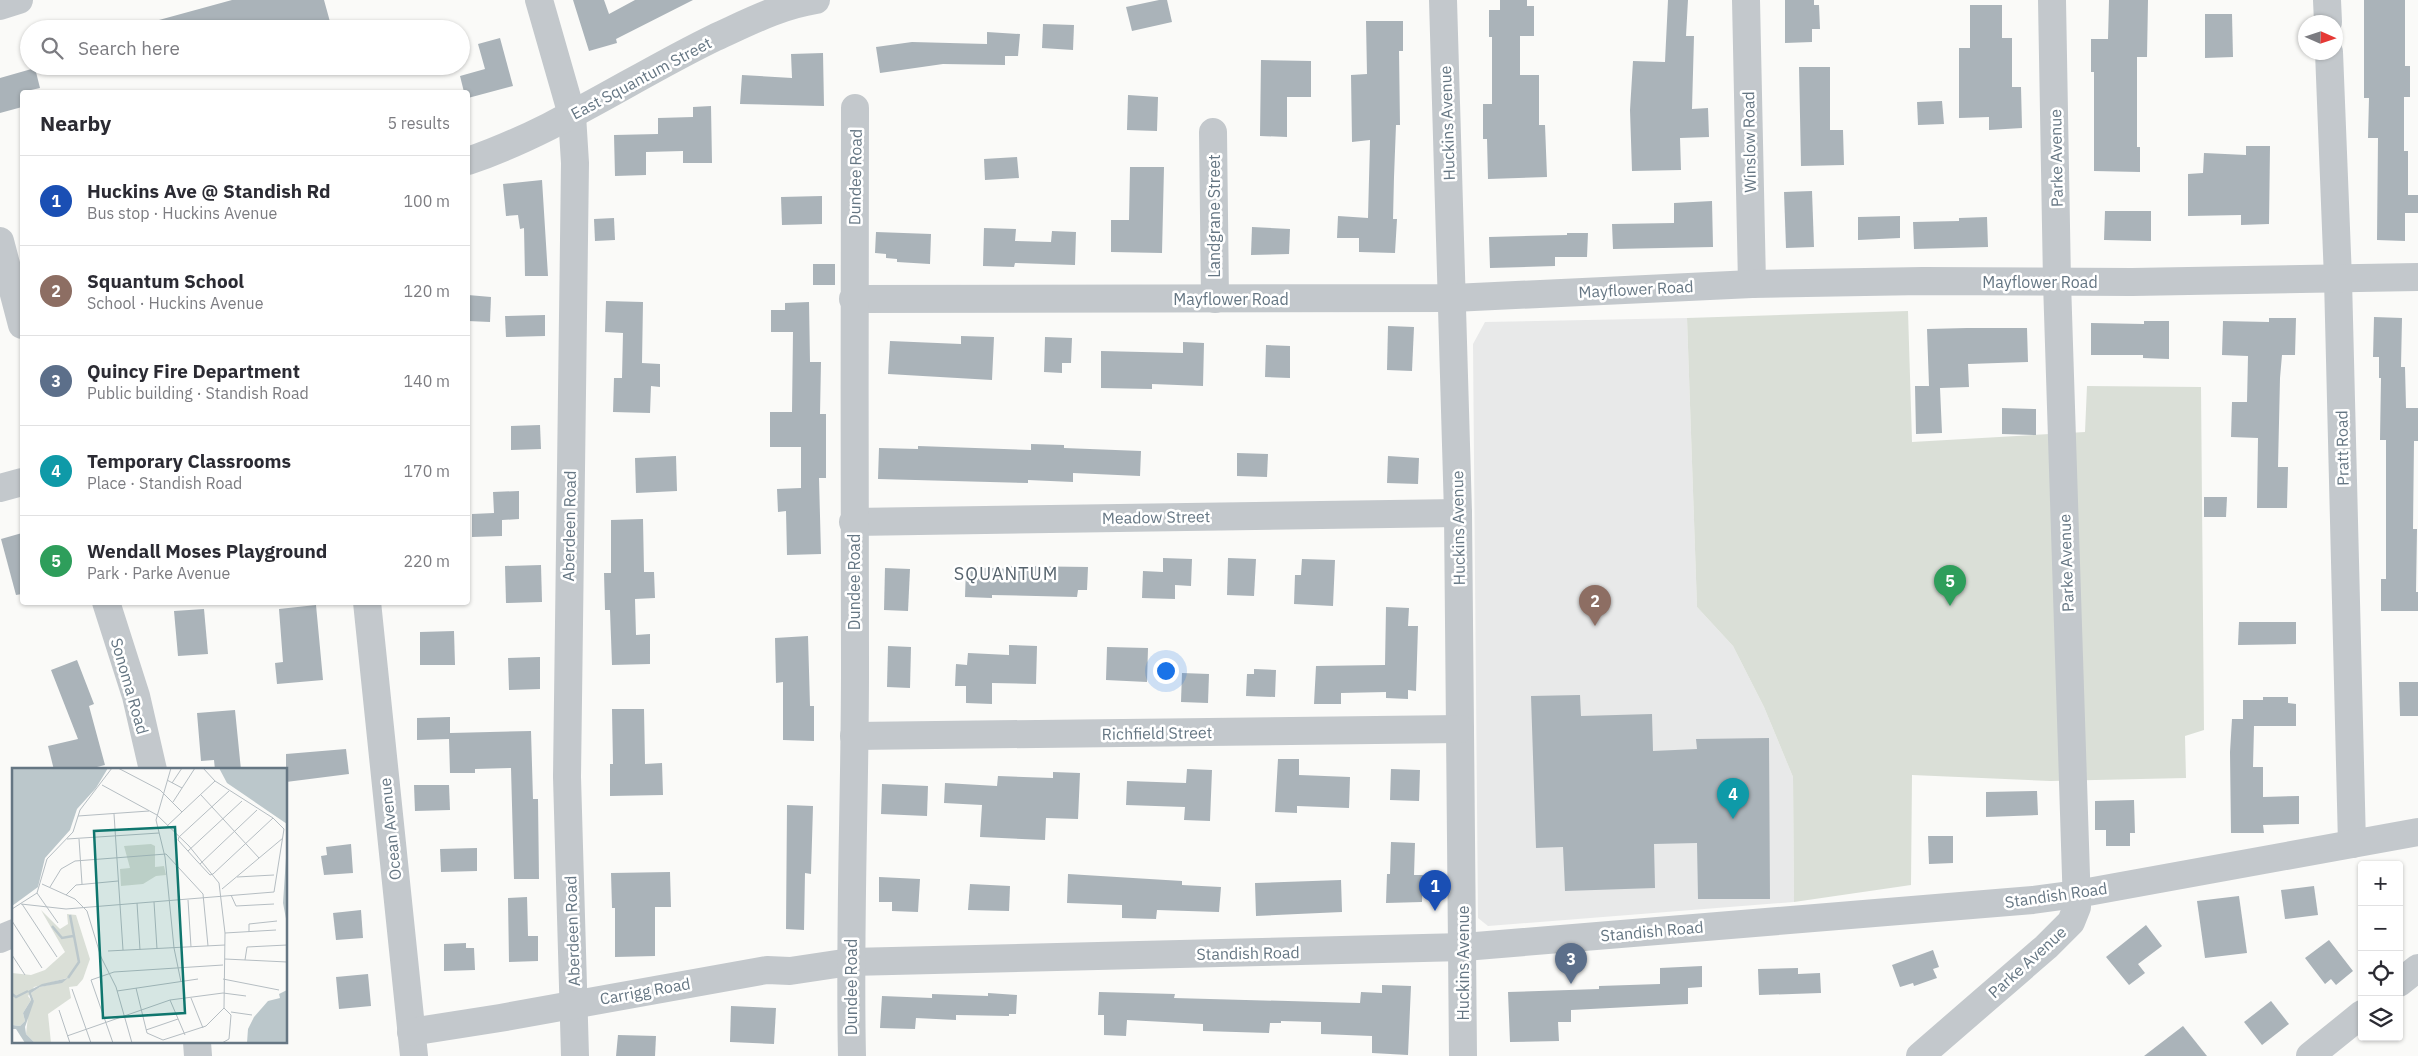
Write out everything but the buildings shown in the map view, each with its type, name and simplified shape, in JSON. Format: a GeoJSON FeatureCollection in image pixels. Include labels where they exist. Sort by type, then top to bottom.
{"type":"FeatureCollection","features":[{"type":"Feature","properties":{"kind":"street"},"geometry":{"type":"LineString","coordinates":[[0,6],[19,0]]}},
{"type":"Feature","properties":{"kind":"street","name":"Aberdeen Road"},"geometry":{"type":"LineString","coordinates":[[539,0],[572,115],[576,163],[567,777],[575,1056]]}},
{"type":"Feature","properties":{"kind":"street","name":"East Squantum Street"},"geometry":{"type":"LineString","coordinates":[[470,159],[526,138],[572,115],[646,72],[751,19],[778,9],[816,0]]}},
{"type":"Feature","properties":{"kind":"street","name":"Huckins Avenue"},"geometry":{"type":"LineString","coordinates":[[1443,0],[1458,513],[1464,947],[1463,1056]]}},
{"type":"Feature","properties":{"kind":"street","name":"Winslow Road"},"geometry":{"type":"LineString","coordinates":[[1746,0],[1752,284]]}},
{"type":"Feature","properties":{"kind":"street","name":"Parke Avenue"},"geometry":{"type":"LineString","coordinates":[[1920,1056],[2053,941],[2071,922],[2077,907],[2057,282],[2052,0]]}},
{"type":"Feature","properties":{"kind":"street"},"geometry":{"type":"LineString","coordinates":[[2327,0],[2328,15]]}},
{"type":"Feature","properties":{"kind":"street","name":"Pratt Road"},"geometry":{"type":"LineString","coordinates":[[2329,60],[2338,280],[2352,844]]}},
{"type":"Feature","properties":{"kind":"street","name":"Dundee Road"},"geometry":{"type":"LineString","coordinates":[[852,1056],[850,962],[854,736],[853,299],[855,108]]}},
{"type":"Feature","properties":{"kind":"street","name":"Landgrane Street"},"geometry":{"type":"LineString","coordinates":[[1213,132],[1214,299]]}},
{"type":"Feature","properties":{"kind":"street"},"geometry":{"type":"LineString","coordinates":[[7,252],[20,315]]}},
{"type":"Feature","properties":{"kind":"street","name":"Mayflower Road"},"geometry":{"type":"LineString","coordinates":[[853,299],[1453,298],[1752,284],[1923,281],[2338,280],[2418,277]]}},
{"type":"Feature","properties":{"kind":"street"},"geometry":{"type":"LineString","coordinates":[[0,488],[20,483]]}},
{"type":"Feature","properties":{"kind":"street","name":"Meadow Street"},"geometry":{"type":"LineString","coordinates":[[853,522],[1458,513]]}},
{"type":"Feature","properties":{"kind":"street","name":"Sonoma Road"},"geometry":{"type":"LineString","coordinates":[[107,605],[136,696],[153,768]]}},
{"type":"Feature","properties":{"kind":"street","name":"Ocean Avenue"},"geometry":{"type":"LineString","coordinates":[[367,605],[412,1044]]}},
{"type":"Feature","properties":{"kind":"street","name":"Richfield Street"},"geometry":{"type":"LineString","coordinates":[[854,736],[1460,729]]}},
{"type":"Feature","properties":{"kind":"street","name":"Standish Road"},"geometry":{"type":"LineString","coordinates":[[850,962],[1464,947],[2033,900],[2077,894],[2418,832]]}},
{"type":"Feature","properties":{"kind":"street"},"geometry":{"type":"LineString","coordinates":[[0,939],[12,934]]}},
{"type":"Feature","properties":{"kind":"street","name":"Carrigg Road"},"geometry":{"type":"LineString","coordinates":[[412,1044],[500,1018],[767,970],[790,971],[850,962]]}},
{"type":"Feature","properties":{"kind":"street"},"geometry":{"type":"LineString","coordinates":[[2403,980],[2418,968]]}},
{"type":"Feature","properties":{"kind":"street"},"geometry":{"type":"LineString","coordinates":[[2310,1056],[2358,1017]]}},
{"type":"Feature","properties":{"kind":"shaded area"},"geometry":{"type":"Polygon","coordinates":[[[1908,311],[1912,442],[2085,432],[2087,386],[2201,387],[2204,730],[2185,736],[2186,778],[2050,781],[1912,775],[1911,885],[1794,902],[1793,777],[1764,707],[1733,646],[1697,607],[1687,318],[1908,311]]]}},
{"type":"Feature","properties":{"kind":"shaded area"},"geometry":{"type":"Polygon","coordinates":[[[1687,318],[1697,607],[1733,646],[1764,707],[1793,777],[1794,902],[1488,926],[1478,918],[1473,344],[1485,322],[1687,318]]]}},
{"type":"Feature","properties":{"kind":"place","name":"Wendall Moses Playground"},"geometry":{"type":"Point","coordinates":[1950,606]}},
{"type":"Feature","properties":{"kind":"place","name":"Squantum School"},"geometry":{"type":"Point","coordinates":[1595,626]}},
{"type":"Feature","properties":{"kind":"place","name":"Temporary Classrooms"},"geometry":{"type":"Point","coordinates":[1733,819]}},
{"type":"Feature","properties":{"kind":"place","name":"Huckins Ave @ Standish Rd"},"geometry":{"type":"Point","coordinates":[1435,911]}},
{"type":"Feature","properties":{"kind":"place","name":"Quincy Fire Department"},"geometry":{"type":"Point","coordinates":[1571,984]}},
{"type":"Feature","properties":{"kind":"district","name":"SQUANTUM"},"geometry":{"type":"Point","coordinates":[1006,573]}}]}
